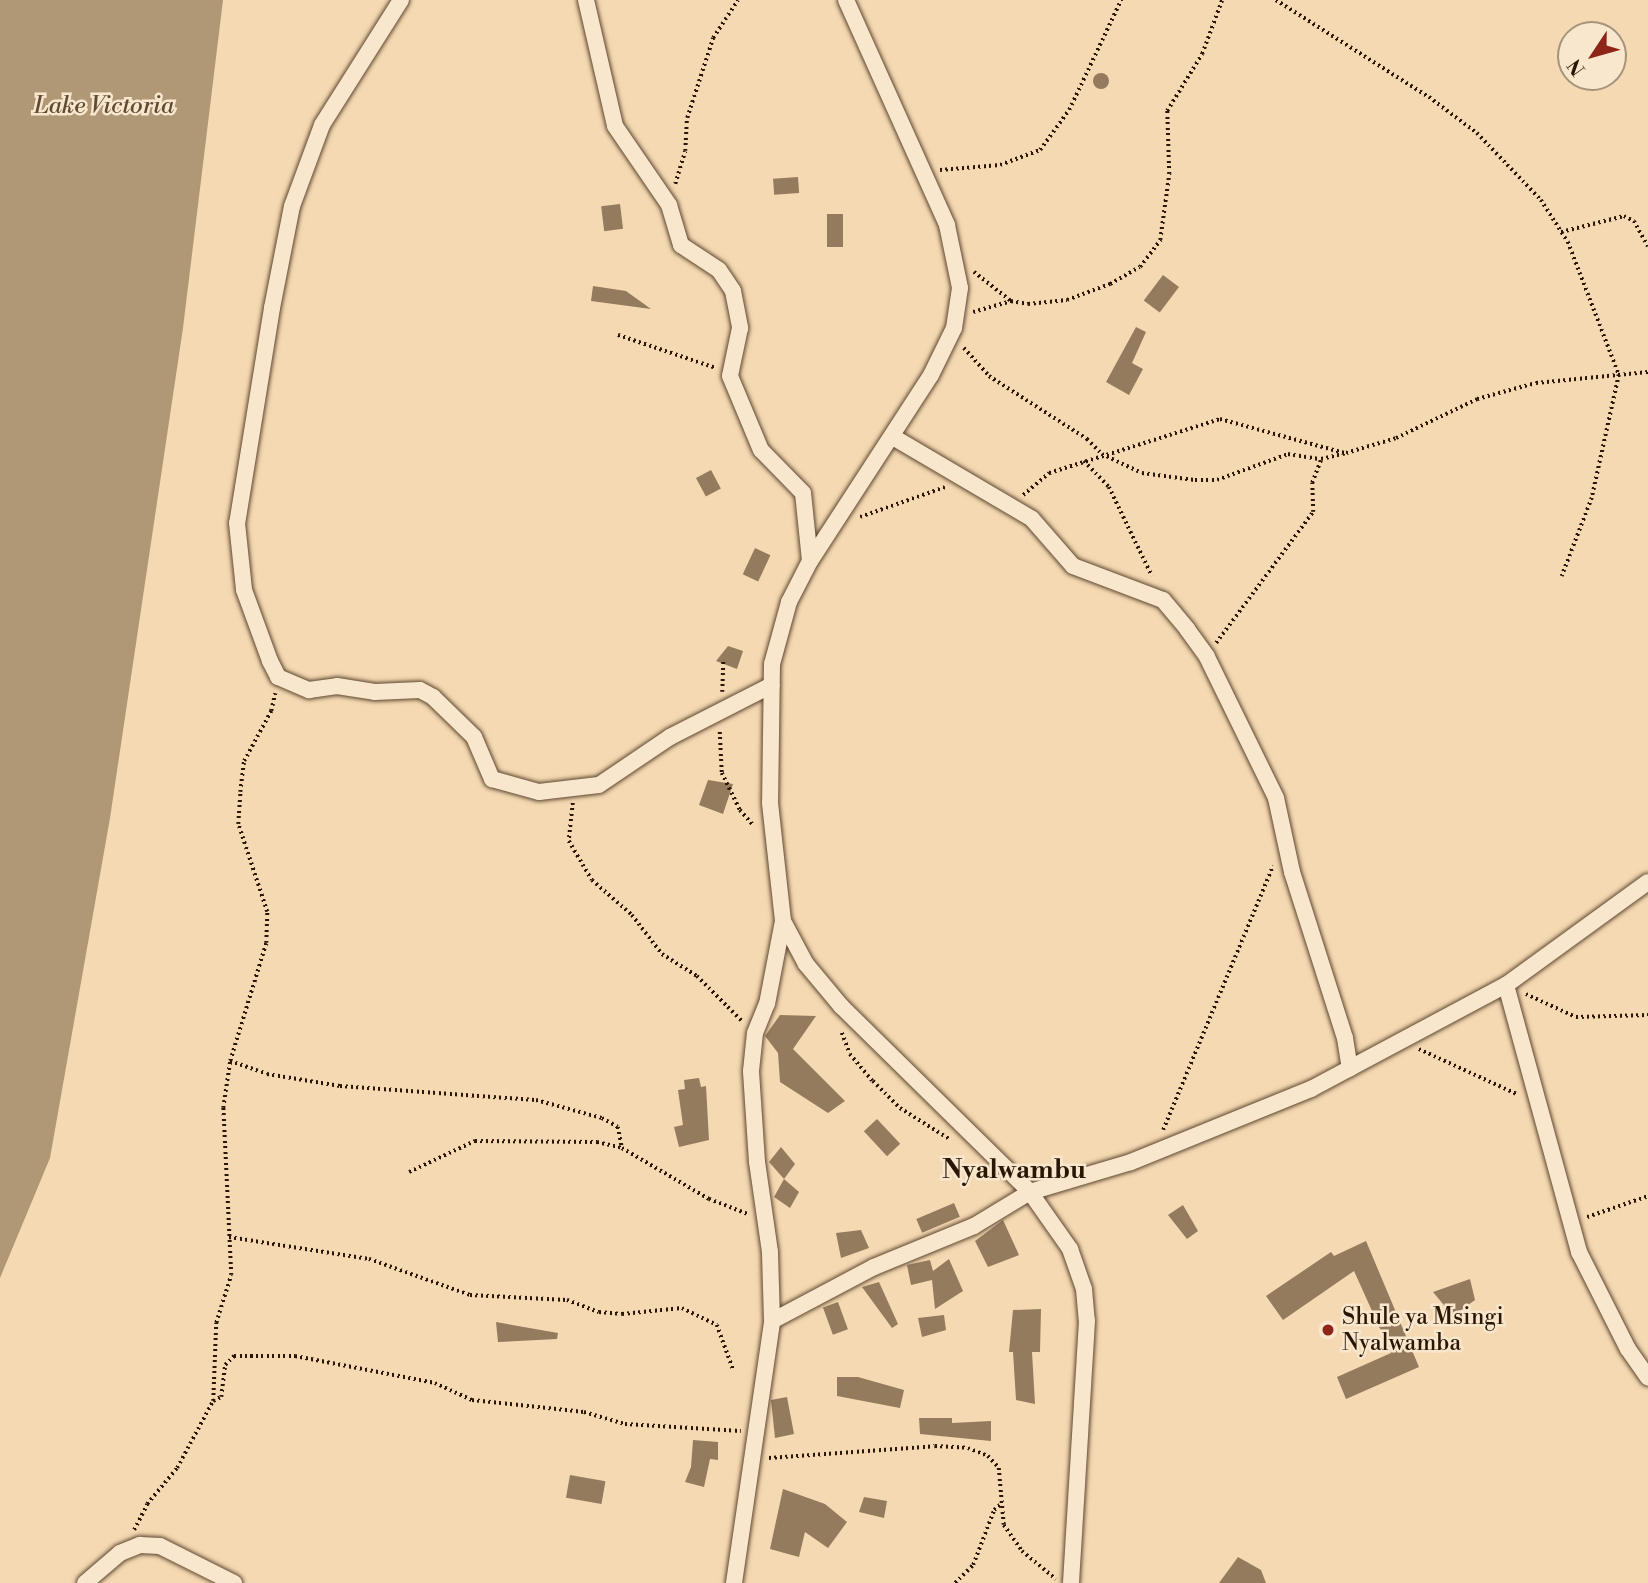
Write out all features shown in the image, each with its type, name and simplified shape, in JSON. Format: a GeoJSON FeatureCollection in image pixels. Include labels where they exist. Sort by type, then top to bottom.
{"type":"FeatureCollection","features":[{"type":"Feature","properties":{"kind":"street"},"geometry":{"type":"LineString","coordinates":[[401,0],[322,125],[292,206],[272,307],[243,478],[237,556],[258,634],[278,677],[309,690],[337,687],[375,692],[420,690],[433,697],[474,737],[492,779],[539,792],[574,791],[599,785],[670,737],[772,685]]}},
{"type":"Feature","properties":{"kind":"street"},"geometry":{"type":"LineString","coordinates":[[586,0],[615,126],[668,205],[681,245],[719,270],[733,291],[740,328],[730,376],[761,450],[803,493],[810,561]]}},
{"type":"Feature","properties":{"kind":"street"},"geometry":{"type":"LineString","coordinates":[[734,1583],[772,1321],[767,1219],[757,1162],[751,1071],[755,1033],[767,1004],[783,920],[771,803],[772,664],[789,602],[810,561],[894,437],[954,324],[960,288],[956,258],[925,173],[846,0]]}},
{"type":"Feature","properties":{"kind":"street"},"geometry":{"type":"LineString","coordinates":[[894,437],[1011,506],[1038,525],[1073,566],[1163,600],[1207,657],[1266,770],[1346,1038],[1350,1069]]}},
{"type":"Feature","properties":{"kind":"street"},"geometry":{"type":"LineString","coordinates":[[772,1321],[874,1267],[974,1226],[1030,1192],[1155,1152],[1350,1069],[1406,1042],[1506,985],[1648,882]]}},
{"type":"Feature","properties":{"kind":"street"},"geometry":{"type":"LineString","coordinates":[[783,920],[806,964],[841,1006],[1030,1192],[1070,1249],[1084,1289],[1087,1321],[1071,1583]]}},
{"type":"Feature","properties":{"kind":"street"},"geometry":{"type":"LineString","coordinates":[[1506,985],[1570,1221],[1587,1271],[1648,1378]]}},
{"type":"Feature","properties":{"kind":"street"},"geometry":{"type":"LineString","coordinates":[[85,1583],[124,1551],[140,1545],[160,1546],[234,1583]]}},
{"type":"Feature","properties":{"kind":"path"},"geometry":{"type":"LineString","coordinates":[[668,205],[685,151],[687,118],[713,38],[738,0]]}},
{"type":"Feature","properties":{"kind":"path"},"geometry":{"type":"LineString","coordinates":[[925,173],[1000,165],[1040,150],[1069,110],[1121,0]]}},
{"type":"Feature","properties":{"kind":"path"},"geometry":{"type":"LineString","coordinates":[[1222,0],[1202,54],[1167,111],[1169,174],[1160,240],[1140,267],[1110,284],[1067,300],[1011,301],[954,324],[974,361],[989,376],[1087,439],[1102,454],[1142,473],[1217,480],[1288,454],[1321,459],[1396,438],[1477,400],[1536,383],[1648,372]]}},
{"type":"Feature","properties":{"kind":"path"},"geometry":{"type":"LineString","coordinates":[[1276,0],[1429,97],[1477,133],[1541,200],[1561,232],[1619,375],[1592,498],[1562,576]]}},
{"type":"Feature","properties":{"kind":"path"},"geometry":{"type":"LineString","coordinates":[[1561,232],[1624,216],[1634,221],[1648,247]]}},
{"type":"Feature","properties":{"kind":"path"},"geometry":{"type":"LineString","coordinates":[[956,258],[1011,301]]}},
{"type":"Feature","properties":{"kind":"path"},"geometry":{"type":"LineString","coordinates":[[618,335],[730,376]]}},
{"type":"Feature","properties":{"kind":"path"},"geometry":{"type":"LineString","coordinates":[[1011,506],[1049,473],[1102,454],[1220,419],[1346,453]]}},
{"type":"Feature","properties":{"kind":"path"},"geometry":{"type":"LineString","coordinates":[[1207,657],[1313,512],[1312,483],[1321,459]]}},
{"type":"Feature","properties":{"kind":"path"},"geometry":{"type":"LineString","coordinates":[[1084,461],[1109,488],[1163,600]]}},
{"type":"Feature","properties":{"kind":"path"},"geometry":{"type":"LineString","coordinates":[[830,531],[961,477]]}},
{"type":"Feature","properties":{"kind":"path"},"geometry":{"type":"LineString","coordinates":[[723,662],[722,773],[740,810],[757,830]]}},
{"type":"Feature","properties":{"kind":"path"},"geometry":{"type":"LineString","coordinates":[[124,1551],[147,1504],[177,1468],[213,1401],[216,1323],[231,1275],[223,1108],[230,1062],[266,943],[267,912],[239,824],[240,792],[244,761],[271,711],[278,677]]}},
{"type":"Feature","properties":{"kind":"path"},"geometry":{"type":"LineString","coordinates":[[574,791],[569,841],[592,880],[632,915],[662,954],[697,976],[755,1033]]}},
{"type":"Feature","properties":{"kind":"path"},"geometry":{"type":"LineString","coordinates":[[1155,1152],[1220,987],[1286,839]]}},
{"type":"Feature","properties":{"kind":"path"},"geometry":{"type":"LineString","coordinates":[[1506,985],[1576,1017],[1648,1015]]}},
{"type":"Feature","properties":{"kind":"path"},"geometry":{"type":"LineString","coordinates":[[841,1006],[840,1027],[850,1054],[873,1081],[901,1108],[958,1143]]}},
{"type":"Feature","properties":{"kind":"path"},"geometry":{"type":"LineString","coordinates":[[1406,1042],[1524,1100]]}},
{"type":"Feature","properties":{"kind":"path"},"geometry":{"type":"LineString","coordinates":[[230,1062],[267,1074],[340,1086],[536,1100],[603,1118],[618,1127],[622,1148]]}},
{"type":"Feature","properties":{"kind":"path"},"geometry":{"type":"LineString","coordinates":[[409,1172],[475,1141],[597,1142],[622,1148],[709,1199],[767,1219]]}},
{"type":"Feature","properties":{"kind":"path"},"geometry":{"type":"LineString","coordinates":[[1570,1221],[1648,1196]]}},
{"type":"Feature","properties":{"kind":"path"},"geometry":{"type":"LineString","coordinates":[[229,1237],[369,1259],[470,1295],[566,1300],[599,1312],[622,1314],[682,1308],[717,1325],[733,1369]]}},
{"type":"Feature","properties":{"kind":"path"},"geometry":{"type":"LineString","coordinates":[[213,1401],[221,1397],[225,1365],[234,1356],[295,1356],[435,1383],[472,1400],[584,1412],[625,1424],[754,1432]]}},
{"type":"Feature","properties":{"kind":"path"},"geometry":{"type":"LineString","coordinates":[[751,1458],[935,1446],[968,1448],[988,1456],[999,1468],[1001,1504],[1012,1539],[1060,1583]]}},
{"type":"Feature","properties":{"kind":"path"},"geometry":{"type":"LineString","coordinates":[[955,1583],[973,1565],[994,1510],[1001,1504]]}},
{"type":"Feature","properties":{"kind":"water","name":"Lake Victoria"},"geometry":{"type":"Polygon","coordinates":[[[0,0],[223,0],[183,328],[110,818],[50,1158],[0,1278],[0,0]]]}},
{"type":"Feature","properties":{"kind":"building"},"geometry":{"type":"Polygon","coordinates":[[[1101,73],[1107,75],[1107,87],[1101,89],[1095,87],[1093,81],[1095,75],[1101,73]]]}},
{"type":"Feature","properties":{"kind":"building"},"geometry":{"type":"Polygon","coordinates":[[[798,177],[799,193],[774,195],[773,179],[798,177]]]}},
{"type":"Feature","properties":{"kind":"building"},"geometry":{"type":"Polygon","coordinates":[[[620,204],[623,229],[604,231],[601,206],[620,204]]]}},
{"type":"Feature","properties":{"kind":"building"},"geometry":{"type":"Polygon","coordinates":[[[827,214],[843,214],[843,247],[827,247],[827,214]]]}},
{"type":"Feature","properties":{"kind":"building"},"geometry":{"type":"Polygon","coordinates":[[[1163,275],[1179,287],[1160,313],[1144,301],[1163,275]]]}},
{"type":"Feature","properties":{"kind":"building"},"geometry":{"type":"Polygon","coordinates":[[[593,286],[626,291],[651,309],[591,301],[593,286]]]}},
{"type":"Feature","properties":{"kind":"building"},"geometry":{"type":"Polygon","coordinates":[[[1136,327],[1146,332],[1132,363],[1143,369],[1129,395],[1106,382],[1136,327]]]}},
{"type":"Feature","properties":{"kind":"building"},"geometry":{"type":"Polygon","coordinates":[[[711,470],[721,489],[706,497],[696,478],[711,470]]]}},
{"type":"Feature","properties":{"kind":"building"},"geometry":{"type":"Polygon","coordinates":[[[755,548],[770,555],[758,581],[743,574],[755,548]]]}},
{"type":"Feature","properties":{"kind":"building"},"geometry":{"type":"Polygon","coordinates":[[[728,646],[743,651],[737,669],[716,661],[728,646]]]}},
{"type":"Feature","properties":{"kind":"building"},"geometry":{"type":"Polygon","coordinates":[[[708,780],[733,784],[723,814],[699,805],[708,780]]]}},
{"type":"Feature","properties":{"kind":"building"},"geometry":{"type":"Polygon","coordinates":[[[780,1015],[816,1016],[793,1049],[845,1101],[828,1113],[780,1082],[778,1053],[765,1036],[780,1015]]]}},
{"type":"Feature","properties":{"kind":"building"},"geometry":{"type":"Polygon","coordinates":[[[699,1078],[701,1087],[706,1086],[709,1140],[679,1147],[674,1127],[683,1125],[678,1090],[685,1089],[684,1080],[699,1078]]]}},
{"type":"Feature","properties":{"kind":"building"},"geometry":{"type":"Polygon","coordinates":[[[877,1119],[900,1144],[887,1156],[864,1131],[877,1119]]]}},
{"type":"Feature","properties":{"kind":"building"},"geometry":{"type":"Polygon","coordinates":[[[781,1147],[795,1164],[784,1179],[769,1162],[781,1147]]]}},
{"type":"Feature","properties":{"kind":"building"},"geometry":{"type":"Polygon","coordinates":[[[784,1179],[799,1192],[790,1208],[774,1197],[784,1179]]]}},
{"type":"Feature","properties":{"kind":"building"},"geometry":{"type":"Polygon","coordinates":[[[954,1203],[960,1217],[922,1233],[916,1219],[954,1203]]]}},
{"type":"Feature","properties":{"kind":"building"},"geometry":{"type":"Polygon","coordinates":[[[1183,1205],[1198,1231],[1187,1239],[1168,1215],[1183,1205]]]}},
{"type":"Feature","properties":{"kind":"building"},"geometry":{"type":"Polygon","coordinates":[[[1003,1220],[1019,1255],[988,1267],[975,1241],[1003,1220]]]}},
{"type":"Feature","properties":{"kind":"building"},"geometry":{"type":"Polygon","coordinates":[[[861,1230],[869,1248],[841,1258],[836,1233],[861,1230]]]}},
{"type":"Feature","properties":{"kind":"building"},"geometry":{"type":"Polygon","coordinates":[[[1366,1241],[1419,1367],[1346,1399],[1337,1377],[1391,1353],[1354,1271],[1283,1320],[1266,1296],[1331,1252],[1334,1256],[1366,1241]]]}},
{"type":"Feature","properties":{"kind":"building"},"geometry":{"type":"Polygon","coordinates":[[[949,1259],[963,1291],[935,1309],[932,1280],[911,1285],[907,1265],[930,1260],[933,1271],[949,1259]]]}},
{"type":"Feature","properties":{"kind":"building"},"geometry":{"type":"Polygon","coordinates":[[[1470,1279],[1475,1300],[1453,1316],[1433,1292],[1470,1279]]]}},
{"type":"Feature","properties":{"kind":"building"},"geometry":{"type":"Polygon","coordinates":[[[879,1282],[898,1324],[892,1328],[862,1287],[879,1282]]]}},
{"type":"Feature","properties":{"kind":"building"},"geometry":{"type":"Polygon","coordinates":[[[838,1302],[848,1329],[833,1335],[823,1307],[838,1302]]]}},
{"type":"Feature","properties":{"kind":"building"},"geometry":{"type":"Polygon","coordinates":[[[1041,1309],[1040,1352],[1032,1352],[1035,1404],[1016,1400],[1013,1352],[1009,1352],[1013,1310],[1041,1309]]]}},
{"type":"Feature","properties":{"kind":"building"},"geometry":{"type":"Polygon","coordinates":[[[944,1315],[946,1330],[922,1337],[918,1318],[944,1315]]]}},
{"type":"Feature","properties":{"kind":"building"},"geometry":{"type":"Polygon","coordinates":[[[496,1322],[558,1333],[557,1339],[498,1342],[496,1322]]]}},
{"type":"Feature","properties":{"kind":"building"},"geometry":{"type":"Polygon","coordinates":[[[837,1377],[858,1377],[904,1390],[900,1408],[837,1396],[837,1377]]]}},
{"type":"Feature","properties":{"kind":"building"},"geometry":{"type":"Polygon","coordinates":[[[787,1397],[794,1434],[775,1438],[771,1400],[787,1397]]]}},
{"type":"Feature","properties":{"kind":"building"},"geometry":{"type":"Polygon","coordinates":[[[919,1418],[952,1418],[952,1423],[991,1421],[991,1441],[920,1434],[919,1418]]]}},
{"type":"Feature","properties":{"kind":"building"},"geometry":{"type":"Polygon","coordinates":[[[693,1440],[718,1442],[718,1460],[710,1459],[704,1487],[685,1482],[691,1467],[693,1440]]]}},
{"type":"Feature","properties":{"kind":"building"},"geometry":{"type":"Polygon","coordinates":[[[570,1475],[605,1481],[601,1504],[566,1498],[570,1475]]]}},
{"type":"Feature","properties":{"kind":"building"},"geometry":{"type":"Polygon","coordinates":[[[783,1489],[825,1504],[847,1522],[828,1548],[805,1532],[799,1557],[770,1549],[783,1489]]]}},
{"type":"Feature","properties":{"kind":"building"},"geometry":{"type":"Polygon","coordinates":[[[864,1497],[887,1501],[884,1518],[859,1512],[864,1497]]]}},
{"type":"Feature","properties":{"kind":"building"},"geometry":{"type":"Polygon","coordinates":[[[1238,1557],[1261,1570],[1266,1583],[1219,1583],[1238,1557]]]}},
{"type":"Feature","properties":{"kind":"place","name":"Shule ya Msingi Nyalwamba"},"geometry":{"type":"Point","coordinates":[1328,1330]}},
{"type":"Feature","properties":{"kind":"district","name":"Nyalwambu"},"geometry":{"type":"Point","coordinates":[1014,1171]}}]}
